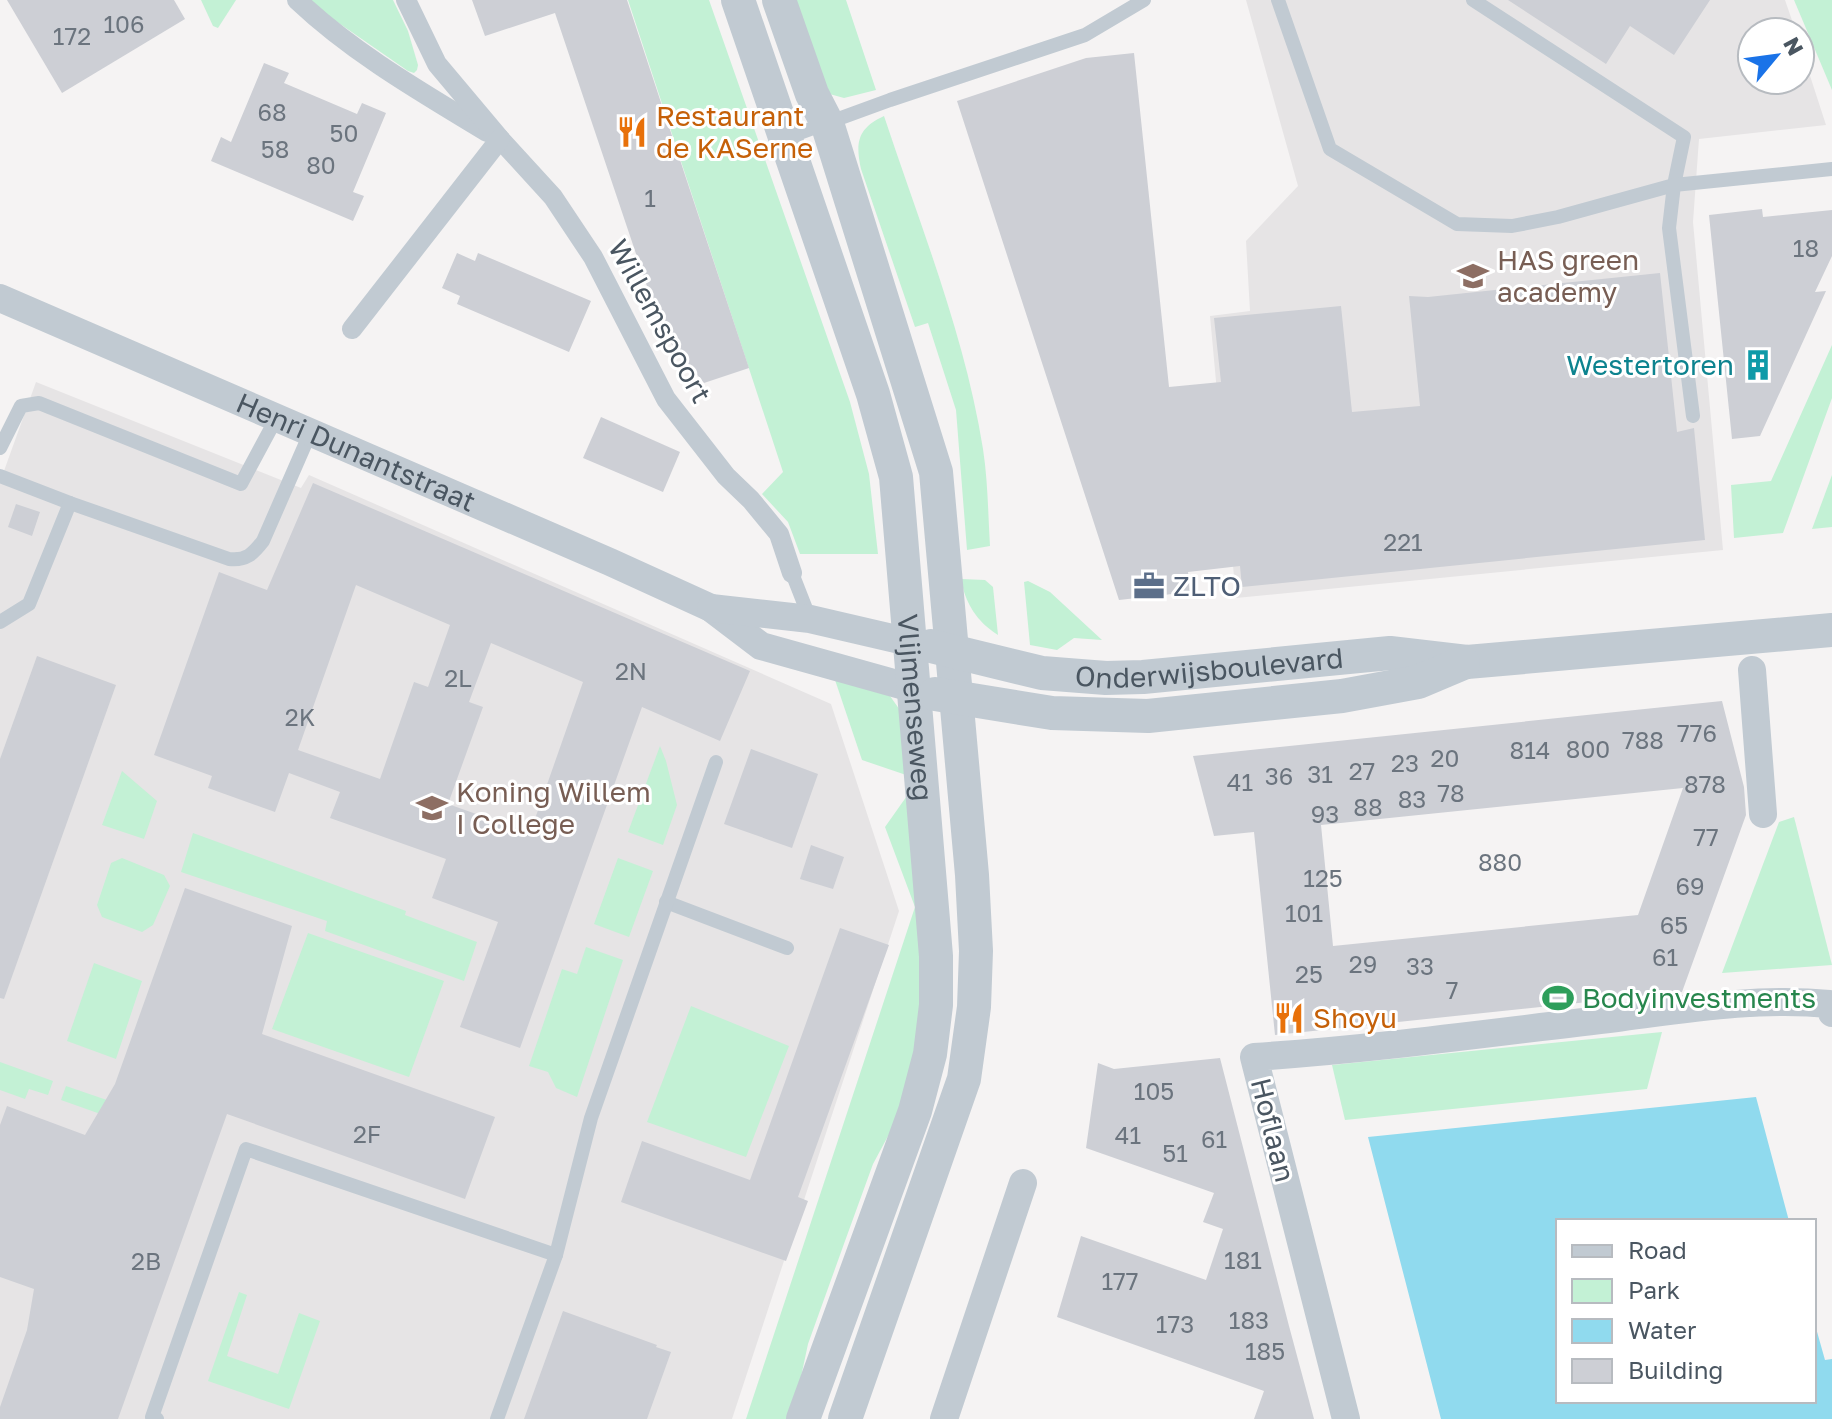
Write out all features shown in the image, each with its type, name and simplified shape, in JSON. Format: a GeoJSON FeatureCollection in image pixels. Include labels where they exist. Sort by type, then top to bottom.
{"type":"FeatureCollection","features":[{"type":"Feature","properties":{"kind":"street","name":"Willemspoort"},"geometry":{"type":"LineString","coordinates":[[297,0],[324,26],[413,88],[500,139]]}},
{"type":"Feature","properties":{"kind":"street","name":"Willemspoort"},"geometry":{"type":"LineString","coordinates":[[406,0],[437,64],[553,197],[593,257],[666,399],[726,476],[779,534],[792,573]]}},
{"type":"Feature","properties":{"kind":"street","name":"Vlijmenseweg"},"geometry":{"type":"LineString","coordinates":[[738,0],[873,394],[896,477],[936,956],[936,1005],[930,1054],[915,1111],[803,1419]]}},
{"type":"Feature","properties":{"kind":"street","name":"Vlijmenseweg"},"geometry":{"type":"LineString","coordinates":[[779,0],[812,94],[827,123],[936,472],[976,951],[970,1046],[956,1108],[845,1419]]}},
{"type":"Feature","properties":{"kind":"street"},"geometry":{"type":"LineString","coordinates":[[413,88],[437,64]]}},
{"type":"Feature","properties":{"kind":"street"},"geometry":{"type":"LineString","coordinates":[[352,329],[500,139]]}},
{"type":"Feature","properties":{"kind":"street","name":"Henri Dunantstraat"},"geometry":{"type":"LineString","coordinates":[[0,298],[711,608],[761,646],[957,700]]}},
{"type":"Feature","properties":{"kind":"street","name":"Henri Dunantstraat"},"geometry":{"type":"LineString","coordinates":[[711,608],[810,619],[953,651]]}},
{"type":"Feature","properties":{"kind":"street","name":"Onderwijsboulevard"},"geometry":{"type":"LineString","coordinates":[[953,651],[1042,673],[1106,678],[1390,653],[1467,662],[1832,630]]}},
{"type":"Feature","properties":{"kind":"street","name":"Onderwijsboulevard"},"geometry":{"type":"LineString","coordinates":[[957,700],[1052,713],[1148,716],[1342,696],[1418,682],[1467,662]]}},
{"type":"Feature","properties":{"kind":"street"},"geometry":{"type":"LineString","coordinates":[[1752,670],[1763,814]]}},
{"type":"Feature","properties":{"kind":"street","name":"Hoflaan"},"geometry":{"type":"LineString","coordinates":[[1346,1419],[1254,1057],[1315,1053],[1792,1000],[1821,1008]]}},
{"type":"Feature","properties":{"kind":"street"},"geometry":{"type":"LineString","coordinates":[[944,1419],[1023,1183]]}},
{"type":"Feature","properties":{"kind":"lane"},"geometry":{"type":"LineString","coordinates":[[786,138],[1085,35],[1144,0]]}},
{"type":"Feature","properties":{"kind":"lane"},"geometry":{"type":"LineString","coordinates":[[1278,0],[1330,149],[1457,224],[1512,226],[1558,217],[1674,185],[1832,169]]}},
{"type":"Feature","properties":{"kind":"lane"},"geometry":{"type":"LineString","coordinates":[[1473,0],[1684,137],[1669,228],[1693,416]]}},
{"type":"Feature","properties":{"kind":"lane"},"geometry":{"type":"LineString","coordinates":[[0,448],[21,406],[39,403],[241,484],[277,417]]}},
{"type":"Feature","properties":{"kind":"lane"},"geometry":{"type":"LineString","coordinates":[[0,476],[229,559],[242,560],[254,553],[263,541],[311,431]]}},
{"type":"Feature","properties":{"kind":"lane"},"geometry":{"type":"LineString","coordinates":[[0,622],[29,604],[70,503]]}},
{"type":"Feature","properties":{"kind":"lane"},"geometry":{"type":"LineString","coordinates":[[792,573],[810,619]]}},
{"type":"Feature","properties":{"kind":"lane"},"geometry":{"type":"LineString","coordinates":[[497,1419],[556,1255],[591,1118],[716,762]]}},
{"type":"Feature","properties":{"kind":"lane"},"geometry":{"type":"LineString","coordinates":[[666,902],[787,948]]}},
{"type":"Feature","properties":{"kind":"lane"},"geometry":{"type":"LineString","coordinates":[[157,1419],[152,1417],[246,1149],[556,1255]]}},
{"type":"Feature","properties":{"kind":"shaded area","name":"HAS green academy"},"geometry":{"type":"Polygon","coordinates":[[[1246,0],[1785,0],[1790,16],[1736,16],[1736,96],[1816,94],[1826,125],[1699,139],[1693,222],[1723,550],[1236,598],[1210,316],[1250,311],[1246,241],[1298,186],[1246,0]]]}},
{"type":"Feature","properties":{"kind":"shaded area","name":"Koning Willem I College"},"geometry":{"type":"Polygon","coordinates":[[[36,382],[301,488],[309,475],[831,704],[899,911],[732,1419],[0,1419],[0,482],[36,382]]]}},
{"type":"Feature","properties":{"kind":"green space"},"geometry":{"type":"Polygon","coordinates":[[[201,0],[236,0],[218,28],[213,26],[201,0]]]}},
{"type":"Feature","properties":{"kind":"green space"},"geometry":{"type":"Polygon","coordinates":[[[311,0],[393,0],[408,31],[417,70],[414,73],[408,71],[330,17],[311,0]]]}},
{"type":"Feature","properties":{"kind":"green space"},"geometry":{"type":"Polygon","coordinates":[[[628,0],[709,0],[850,402],[869,474],[878,554],[800,554],[788,522],[762,494],[783,472],[628,0]]]}},
{"type":"Feature","properties":{"kind":"green space"},"geometry":{"type":"Polygon","coordinates":[[[786,0],[846,0],[876,90],[844,98],[826,93],[786,0]]]}},
{"type":"Feature","properties":{"kind":"green space"},"geometry":{"type":"Polygon","coordinates":[[[1794,0],[1832,0],[1832,90],[1816,52],[1816,16],[1801,16],[1794,0]]]}},
{"type":"Feature","properties":{"kind":"green space"},"geometry":{"type":"Polygon","coordinates":[[[884,116],[965,364],[983,449],[990,546],[967,550],[956,410],[928,323],[915,327],[861,169],[858,151],[860,137],[884,116]]]}},
{"type":"Feature","properties":{"kind":"green space"},"geometry":{"type":"Polygon","coordinates":[[[1832,345],[1832,398],[1783,533],[1734,538],[1731,485],[1771,481],[1832,345]]]}},
{"type":"Feature","properties":{"kind":"green space"},"geometry":{"type":"Polygon","coordinates":[[[1832,475],[1832,527],[1812,529],[1832,475]]]}},
{"type":"Feature","properties":{"kind":"green space"},"geometry":{"type":"Polygon","coordinates":[[[961,579],[985,580],[993,587],[998,635],[973,611],[961,579]]]}},
{"type":"Feature","properties":{"kind":"green space"},"geometry":{"type":"Polygon","coordinates":[[[1024,582],[1050,592],[1102,640],[1074,638],[1057,650],[1030,645],[1024,582]]]}},
{"type":"Feature","properties":{"kind":"green space"},"geometry":{"type":"Polygon","coordinates":[[[834,677],[890,696],[902,713],[912,777],[862,760],[834,677]]]}},
{"type":"Feature","properties":{"kind":"green space"},"geometry":{"type":"Polygon","coordinates":[[[660,746],[677,805],[663,845],[628,832],[660,746]]]}},
{"type":"Feature","properties":{"kind":"green space"},"geometry":{"type":"Polygon","coordinates":[[[122,771],[157,801],[144,839],[102,825],[122,771]]]}},
{"type":"Feature","properties":{"kind":"green space"},"geometry":{"type":"Polygon","coordinates":[[[909,793],[925,959],[909,1097],[873,1164],[845,1241],[808,1344],[792,1419],[746,1419],[915,907],[885,827],[909,793]]]}},
{"type":"Feature","properties":{"kind":"green space"},"geometry":{"type":"Polygon","coordinates":[[[1794,817],[1832,965],[1722,973],[1779,822],[1794,817]]]}},
{"type":"Feature","properties":{"kind":"green space"},"geometry":{"type":"Polygon","coordinates":[[[193,833],[406,911],[405,915],[477,942],[464,981],[325,931],[327,921],[181,872],[193,833]]]}},
{"type":"Feature","properties":{"kind":"green space"},"geometry":{"type":"Polygon","coordinates":[[[122,858],[164,875],[170,886],[153,925],[142,932],[102,917],[97,905],[111,863],[122,858]]]}},
{"type":"Feature","properties":{"kind":"green space"},"geometry":{"type":"Polygon","coordinates":[[[618,858],[653,871],[629,937],[594,924],[618,858]]]}},
{"type":"Feature","properties":{"kind":"green space"},"geometry":{"type":"Polygon","coordinates":[[[308,933],[444,981],[409,1077],[272,1029],[308,933]]]}},
{"type":"Feature","properties":{"kind":"green space"},"geometry":{"type":"Polygon","coordinates":[[[586,947],[623,960],[577,1097],[556,1088],[548,1072],[529,1066],[562,969],[577,974],[586,947]]]}},
{"type":"Feature","properties":{"kind":"green space"},"geometry":{"type":"Polygon","coordinates":[[[94,963],[142,981],[116,1059],[67,1041],[94,963]]]}},
{"type":"Feature","properties":{"kind":"green space"},"geometry":{"type":"Polygon","coordinates":[[[691,1006],[789,1046],[746,1157],[647,1122],[691,1006]]]}},
{"type":"Feature","properties":{"kind":"green space"},"geometry":{"type":"Polygon","coordinates":[[[1662,1032],[1647,1089],[1345,1120],[1332,1065],[1662,1032]]]}},
{"type":"Feature","properties":{"kind":"green space"},"geometry":{"type":"Polygon","coordinates":[[[0,1062],[53,1081],[48,1095],[29,1089],[25,1099],[0,1090],[0,1062]]]}},
{"type":"Feature","properties":{"kind":"green space"},"geometry":{"type":"Polygon","coordinates":[[[66,1086],[136,1110],[123,1122],[61,1100],[66,1086]]]}},
{"type":"Feature","properties":{"kind":"green space"},"geometry":{"type":"Polygon","coordinates":[[[239,1292],[247,1295],[227,1356],[278,1374],[299,1313],[320,1321],[289,1409],[208,1381],[239,1292]]]}},
{"type":"Feature","properties":{"kind":"water"},"geometry":{"type":"Polygon","coordinates":[[[1756,1097],[1788,1219],[1556,1219],[1556,1403],[1816,1403],[1816,1328],[1825,1360],[1832,1359],[1832,1419],[1441,1419],[1368,1137],[1756,1097]]]}},
{"type":"Feature","properties":{"kind":"building"},"geometry":{"type":"Polygon","coordinates":[[[7,0],[174,0],[185,19],[62,93],[7,0]]]}},
{"type":"Feature","properties":{"kind":"building","name":"Restaurant de KASerne"},"geometry":{"type":"Polygon","coordinates":[[[472,0],[627,0],[749,368],[704,383],[663,334],[555,13],[485,36],[472,0]]]}},
{"type":"Feature","properties":{"kind":"building"},"geometry":{"type":"Polygon","coordinates":[[[1508,0],[1710,0],[1674,55],[1630,26],[1606,64],[1508,0]]]}},
{"type":"Feature","properties":{"kind":"building"},"geometry":{"type":"Polygon","coordinates":[[[1134,53],[1169,387],[1221,382],[1214,318],[1341,306],[1352,412],[1420,406],[1409,296],[1428,297],[1660,273],[1677,432],[1694,428],[1705,540],[1242,587],[1240,566],[1188,572],[1190,592],[1119,600],[957,101],[1086,58],[1134,53]]]}},
{"type":"Feature","properties":{"kind":"building"},"geometry":{"type":"Polygon","coordinates":[[[264,63],[289,73],[284,83],[357,114],[362,103],[386,113],[353,192],[364,196],[353,221],[211,161],[221,137],[231,142],[264,63]]]}},
{"type":"Feature","properties":{"kind":"building","name":"Westertoren"},"geometry":{"type":"Polygon","coordinates":[[[1762,209],[1763,217],[1832,210],[1832,256],[1815,292],[1826,291],[1760,436],[1732,439],[1709,215],[1762,209]]]}},
{"type":"Feature","properties":{"kind":"building"},"geometry":{"type":"Polygon","coordinates":[[[457,253],[475,261],[478,253],[591,301],[569,352],[457,304],[460,296],[442,288],[457,253]]]}},
{"type":"Feature","properties":{"kind":"building"},"geometry":{"type":"Polygon","coordinates":[[[601,417],[680,452],[663,492],[583,458],[601,417]]]}},
{"type":"Feature","properties":{"kind":"building"},"geometry":{"type":"Polygon","coordinates":[[[313,483],[750,671],[720,741],[642,707],[520,1048],[460,1027],[498,922],[432,898],[446,859],[330,818],[340,792],[289,773],[275,812],[208,788],[212,776],[154,755],[219,572],[267,590],[313,483]],[[356,585],[298,750],[380,779],[414,682],[428,687],[450,625],[356,585]],[[491,643],[469,702],[483,707],[448,804],[530,833],[583,682],[491,643]]]}},
{"type":"Feature","properties":{"kind":"building"},"geometry":{"type":"Polygon","coordinates":[[[16,504],[40,512],[32,536],[8,527],[16,504]]]}},
{"type":"Feature","properties":{"kind":"building"},"geometry":{"type":"Polygon","coordinates":[[[37,656],[116,685],[4,999],[0,998],[0,759],[37,656]]]}},
{"type":"Feature","properties":{"kind":"building"},"geometry":{"type":"Polygon","coordinates":[[[1722,701],[1744,787],[1746,815],[1682,992],[1275,1035],[1254,832],[1214,836],[1193,756],[1722,701]],[[1683,788],[1321,825],[1333,946],[1638,915],[1683,788]]]}},
{"type":"Feature","properties":{"kind":"building"},"geometry":{"type":"Polygon","coordinates":[[[751,749],[818,774],[792,848],[724,824],[751,749]]]}},
{"type":"Feature","properties":{"kind":"building"},"geometry":{"type":"Polygon","coordinates":[[[811,845],[844,857],[833,889],[800,879],[811,845]]]}},
{"type":"Feature","properties":{"kind":"building"},"geometry":{"type":"Polygon","coordinates":[[[185,888],[292,926],[262,1034],[495,1117],[465,1199],[227,1114],[118,1419],[0,1419],[0,1407],[27,1330],[34,1289],[0,1277],[0,1125],[7,1106],[85,1135],[115,1084],[185,888]]]}},
{"type":"Feature","properties":{"kind":"building"},"geometry":{"type":"Polygon","coordinates":[[[840,928],[889,945],[798,1197],[808,1201],[786,1261],[621,1202],[642,1141],[750,1180],[840,928]]]}},
{"type":"Feature","properties":{"kind":"building"},"geometry":{"type":"Polygon","coordinates":[[[1220,1058],[1314,1419],[1254,1419],[1264,1391],[1057,1317],[1081,1236],[1206,1280],[1223,1229],[1203,1222],[1214,1193],[1086,1148],[1098,1063],[1114,1069],[1220,1058]]]}},
{"type":"Feature","properties":{"kind":"building"},"geometry":{"type":"Polygon","coordinates":[[[563,1311],[671,1352],[647,1419],[524,1419],[563,1311]]]}},
{"type":"Feature","properties":{"kind":"place","name":"Restaurant de KASerne"},"geometry":{"type":"Point","coordinates":[632,132]}},
{"type":"Feature","properties":{"kind":"place","name":"HAS green academy"},"geometry":{"type":"Point","coordinates":[1473,276]}},
{"type":"Feature","properties":{"kind":"place","name":"Westertoren"},"geometry":{"type":"Point","coordinates":[1758,365]}},
{"type":"Feature","properties":{"kind":"place","name":"ZLTO"},"geometry":{"type":"Point","coordinates":[1149,586]}},
{"type":"Feature","properties":{"kind":"place","name":"Koning Willem I College"},"geometry":{"type":"Point","coordinates":[432,808]}},
{"type":"Feature","properties":{"kind":"place","name":"Bodyinvestments"},"geometry":{"type":"Point","coordinates":[1558,998]}},
{"type":"Feature","properties":{"kind":"place","name":"Shoyu"},"geometry":{"type":"Point","coordinates":[1289,1018]}}]}
